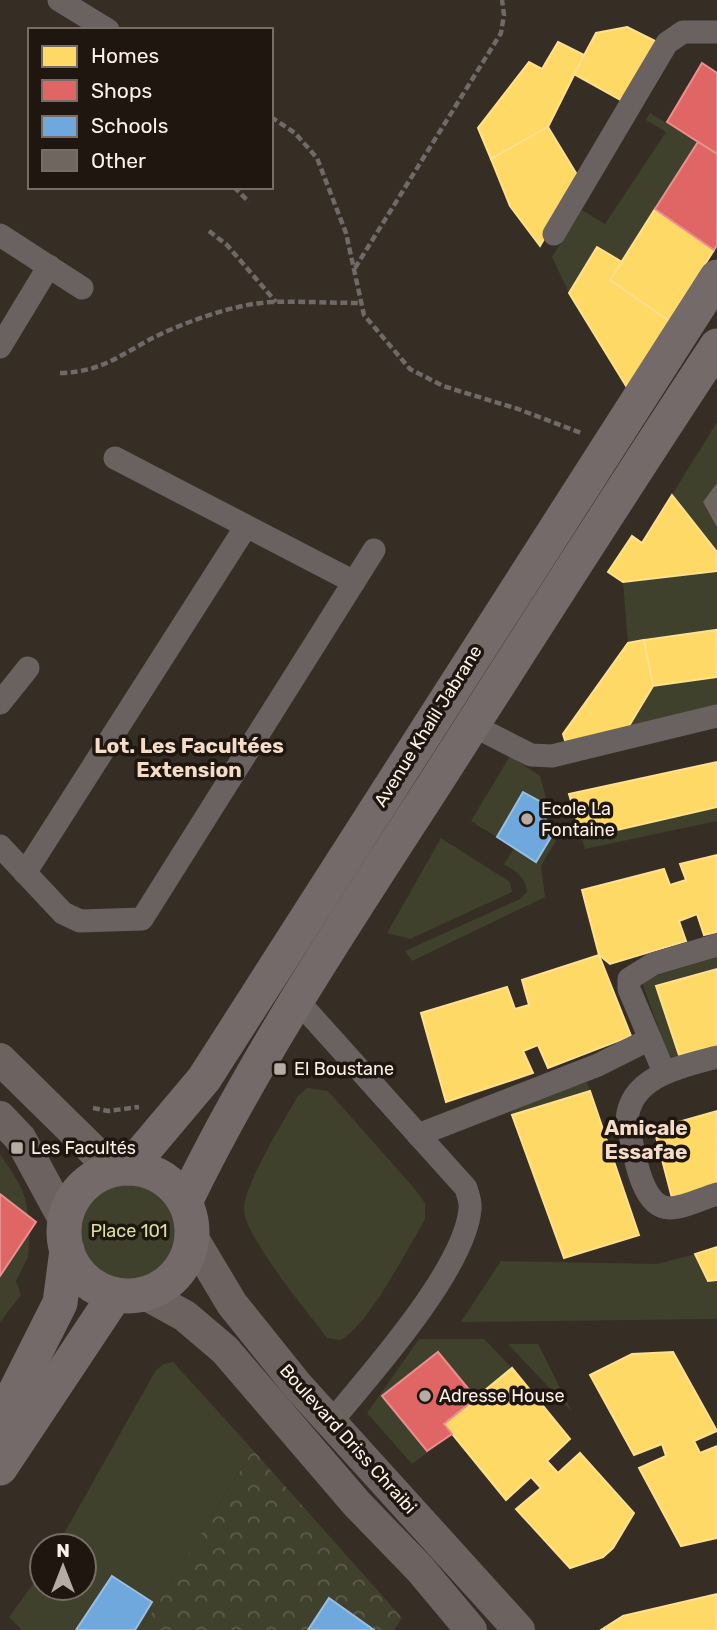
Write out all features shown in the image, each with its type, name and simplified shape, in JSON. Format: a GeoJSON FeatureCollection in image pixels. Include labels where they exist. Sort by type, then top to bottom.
{"type":"FeatureCollection","features":[{"type":"Feature","properties":{"kind":"main road","name":"Avenue Khalil Jabrane"},"geometry":{"type":"LineString","coordinates":[[121,1169],[204,1079],[607,445],[714,288]]}},
{"type":"Feature","properties":{"kind":"main road","name":"Avenue Khalil Jabrane"},"geometry":{"type":"LineString","coordinates":[[185,1202],[231,1109],[297,1000],[717,346]]}},
{"type":"Feature","properties":{"kind":"main road"},"geometry":{"type":"LineString","coordinates":[[0,1059],[121,1169],[162,1177],[185,1202]]}},
{"type":"Feature","properties":{"kind":"main road","name":"Boulevard Driss Chraibi"},"geometry":{"type":"LineString","coordinates":[[0,1117],[20,1138],[66,1236],[78,1272],[97,1288],[130,1294],[185,1316],[225,1350],[357,1504],[419,1569],[471,1630]]}},
{"type":"Feature","properties":{"kind":"main road"},"geometry":{"type":"LineString","coordinates":[[0,1422],[60,1303],[69,1207],[86,1184],[121,1169]]}},
{"type":"Feature","properties":{"kind":"main road","name":"Boulevard Driss Chraibi"},"geometry":{"type":"LineString","coordinates":[[185,1202],[191,1220],[192,1237],[232,1304],[297,1385],[519,1630]]}},
{"type":"Feature","properties":{"kind":"main road"},"geometry":{"type":"LineString","coordinates":[[0,1468],[130,1294],[163,1286],[178,1273],[188,1256],[192,1237]]}},
{"type":"Feature","properties":{"kind":"street"},"geometry":{"type":"LineString","coordinates":[[59,0],[105,28]]}},
{"type":"Feature","properties":{"kind":"street"},"geometry":{"type":"LineString","coordinates":[[554,234],[667,43],[683,32],[717,32]]}},
{"type":"Feature","properties":{"kind":"street"},"geometry":{"type":"LineString","coordinates":[[0,235],[82,288]]}},
{"type":"Feature","properties":{"kind":"street"},"geometry":{"type":"LineString","coordinates":[[0,347],[49,266]]}},
{"type":"Feature","properties":{"kind":"street"},"geometry":{"type":"LineString","coordinates":[[115,458],[245,528],[354,582]]}},
{"type":"Feature","properties":{"kind":"street"},"geometry":{"type":"LineString","coordinates":[[24,873],[245,528]]}},
{"type":"Feature","properties":{"kind":"street"},"geometry":{"type":"LineString","coordinates":[[0,846],[63,913],[80,921],[142,919],[374,550]]}},
{"type":"Feature","properties":{"kind":"street"},"geometry":{"type":"LineString","coordinates":[[0,703],[28,668]]}},
{"type":"Feature","properties":{"kind":"street"},"geometry":{"type":"LineString","coordinates":[[472,725],[531,755],[552,756],[717,716]]}},
{"type":"Feature","properties":{"kind":"street"},"geometry":{"type":"LineString","coordinates":[[664,1072],[629,989],[629,979],[653,964],[717,945]]}},
{"type":"Feature","properties":{"kind":"street"},"geometry":{"type":"LineString","coordinates":[[297,1000],[466,1188],[471,1205],[468,1220],[451,1260],[413,1321],[331,1422]]}},
{"type":"Feature","properties":{"kind":"street"},"geometry":{"type":"LineString","coordinates":[[418,1135],[598,1065],[650,1039]]}},
{"type":"Feature","properties":{"kind":"street"},"geometry":{"type":"LineString","coordinates":[[717,1057],[664,1072],[652,1080],[628,1108],[627,1120],[646,1194],[657,1205],[671,1208],[717,1194]]}},
{"type":"Feature","properties":{"kind":"path"},"geometry":{"type":"LineString","coordinates":[[354,269],[501,33],[504,15],[502,0]]}},
{"type":"Feature","properties":{"kind":"path"},"geometry":{"type":"LineString","coordinates":[[273,118],[295,132],[317,158],[337,207],[364,315],[410,369],[443,386],[554,422],[607,445]]}},
{"type":"Feature","properties":{"kind":"path"},"geometry":{"type":"LineString","coordinates":[[236,189],[249,202]]}},
{"type":"Feature","properties":{"kind":"path"},"geometry":{"type":"LineString","coordinates":[[209,231],[227,245],[276,302]]}},
{"type":"Feature","properties":{"kind":"path"},"geometry":{"type":"LineString","coordinates":[[60,373],[83,372],[110,364],[163,333],[227,312],[276,302],[362,303]]}},
{"type":"Feature","properties":{"kind":"path"},"geometry":{"type":"LineString","coordinates":[[88,1107],[108,1111],[146,1106]]}},
{"type":"Feature","properties":{"kind":"green space"},"geometry":{"type":"Polygon","coordinates":[[[650,113],[698,142],[622,262],[597,248],[569,293],[552,257],[582,210],[605,224],[666,132],[646,120],[650,113]]]}},
{"type":"Feature","properties":{"kind":"green space"},"geometry":{"type":"Polygon","coordinates":[[[717,422],[717,552],[672,495],[717,422]]]}},
{"type":"Feature","properties":{"kind":"green space"},"geometry":{"type":"Polygon","coordinates":[[[717,571],[717,633],[716,630],[628,643],[623,582],[717,571]]]}},
{"type":"Feature","properties":{"kind":"green space"},"geometry":{"type":"Polygon","coordinates":[[[717,677],[717,708],[626,731],[653,686],[717,677]]]}},
{"type":"Feature","properties":{"kind":"green space"},"geometry":{"type":"Polygon","coordinates":[[[510,756],[540,776],[557,839],[541,866],[545,897],[412,961],[405,951],[520,899],[527,892],[520,875],[504,864],[514,848],[471,821],[510,756]]]}},
{"type":"Feature","properties":{"kind":"green space"},"geometry":{"type":"Polygon","coordinates":[[[717,762],[717,821],[585,849],[569,794],[717,762]]]}},
{"type":"Feature","properties":{"kind":"green space"},"geometry":{"type":"Polygon","coordinates":[[[441,838],[510,882],[512,892],[410,939],[387,933],[441,838]]]}},
{"type":"Feature","properties":{"kind":"green space"},"geometry":{"type":"Polygon","coordinates":[[[717,957],[717,1051],[671,1063],[643,985],[645,979],[717,957]]]}},
{"type":"Feature","properties":{"kind":"green space"},"geometry":{"type":"Polygon","coordinates":[[[587,1082],[590,1091],[512,1115],[508,1108],[587,1082]]]}},
{"type":"Feature","properties":{"kind":"green space"},"geometry":{"type":"Polygon","coordinates":[[[307,1088],[328,1091],[425,1203],[425,1220],[387,1285],[364,1318],[341,1340],[327,1338],[278,1274],[254,1237],[244,1208],[251,1183],[266,1152],[297,1097],[307,1088]]]}},
{"type":"Feature","properties":{"kind":"green space"},"geometry":{"type":"Polygon","coordinates":[[[0,1154],[22,1191],[28,1216],[0,1194],[0,1154]]]}},
{"type":"Feature","properties":{"kind":"green space","name":"Place 101"},"geometry":{"type":"Polygon","coordinates":[[[129,1177],[150,1181],[168,1193],[180,1211],[184,1232],[180,1253],[168,1271],[150,1283],[129,1287],[108,1283],[90,1271],[78,1253],[74,1232],[78,1211],[90,1193],[108,1181],[129,1177]]]}},
{"type":"Feature","properties":{"kind":"green space"},"geometry":{"type":"Polygon","coordinates":[[[30,1232],[28,1257],[16,1281],[21,1295],[0,1322],[0,1276],[30,1232]]]}},
{"type":"Feature","properties":{"kind":"green space"},"geometry":{"type":"Polygon","coordinates":[[[695,1254],[707,1281],[717,1280],[717,1319],[461,1322],[501,1261],[658,1264],[695,1254]]]}},
{"type":"Feature","properties":{"kind":"green space"},"geometry":{"type":"Polygon","coordinates":[[[419,1339],[484,1339],[512,1368],[452,1434],[412,1464],[367,1413],[419,1339]]]}},
{"type":"Feature","properties":{"kind":"green space"},"geometry":{"type":"Polygon","coordinates":[[[508,1344],[538,1344],[572,1412],[508,1344]]]}},
{"type":"Feature","properties":{"kind":"green space"},"geometry":{"type":"Polygon","coordinates":[[[173,1362],[253,1450],[141,1630],[22,1630],[9,1617],[28,1591],[28,1602],[98,1602],[98,1532],[65,1532],[156,1370],[173,1362]]]}},
{"type":"Feature","properties":{"kind":"green space"},"geometry":{"type":"Polygon","coordinates":[[[253,1450],[402,1618],[394,1630],[141,1630],[253,1450]]]}},
{"type":"Feature","properties":{"kind":"building: Homes"},"geometry":{"type":"Polygon","coordinates":[[[627,27],[659,43],[624,102],[574,74],[596,33],[627,27]]]}},
{"type":"Feature","properties":{"kind":"building: Homes"},"geometry":{"type":"Polygon","coordinates":[[[558,42],[584,55],[548,127],[491,159],[478,128],[529,62],[542,69],[558,42]]]}},
{"type":"Feature","properties":{"kind":"building: Homes"},"geometry":{"type":"Polygon","coordinates":[[[548,127],[579,178],[540,246],[510,206],[491,159],[548,127]]]}},
{"type":"Feature","properties":{"kind":"building: Homes"},"geometry":{"type":"Polygon","coordinates":[[[655,209],[714,250],[669,321],[610,280],[655,209]]]}},
{"type":"Feature","properties":{"kind":"building: Homes"},"geometry":{"type":"Polygon","coordinates":[[[597,247],[622,262],[610,280],[669,321],[628,389],[569,293],[597,247]]]}},
{"type":"Feature","properties":{"kind":"building: Homes"},"geometry":{"type":"Polygon","coordinates":[[[672,495],[717,552],[717,571],[623,582],[608,572],[632,536],[642,543],[672,495]]]}},
{"type":"Feature","properties":{"kind":"building: Homes"},"geometry":{"type":"Polygon","coordinates":[[[716,630],[717,677],[653,686],[644,640],[716,630]]]}},
{"type":"Feature","properties":{"kind":"building: Homes"},"geometry":{"type":"Polygon","coordinates":[[[644,640],[653,686],[626,731],[567,747],[563,734],[628,643],[644,640]]]}},
{"type":"Feature","properties":{"kind":"building: Homes"},"geometry":{"type":"Polygon","coordinates":[[[717,762],[717,807],[582,838],[569,794],[717,762]]]}},
{"type":"Feature","properties":{"kind":"building: Homes"},"geometry":{"type":"Polygon","coordinates":[[[717,855],[717,932],[704,935],[697,914],[679,921],[686,941],[610,964],[599,955],[582,890],[664,869],[670,885],[686,880],[680,864],[717,855]]]}},
{"type":"Feature","properties":{"kind":"building: Homes"},"geometry":{"type":"Polygon","coordinates":[[[599,955],[631,1036],[548,1068],[538,1045],[523,1051],[533,1073],[446,1102],[421,1013],[507,987],[515,1009],[529,1005],[522,980],[599,955]]]}},
{"type":"Feature","properties":{"kind":"building: Homes"},"geometry":{"type":"Polygon","coordinates":[[[717,969],[717,1046],[679,1055],[656,986],[717,969]]]}},
{"type":"Feature","properties":{"kind":"building: Homes"},"geometry":{"type":"Polygon","coordinates":[[[590,1091],[639,1235],[564,1258],[512,1115],[590,1091]]]}},
{"type":"Feature","properties":{"kind":"building: Homes"},"geometry":{"type":"Polygon","coordinates":[[[717,1111],[717,1184],[672,1198],[654,1129],[717,1111]]]}},
{"type":"Feature","properties":{"kind":"building: Homes"},"geometry":{"type":"Polygon","coordinates":[[[717,1247],[717,1280],[708,1281],[695,1254],[717,1247]]]}},
{"type":"Feature","properties":{"kind":"building: Homes"},"geometry":{"type":"Polygon","coordinates":[[[673,1352],[717,1431],[694,1441],[700,1453],[717,1446],[717,1538],[681,1546],[639,1468],[666,1456],[662,1444],[634,1455],[590,1375],[632,1354],[673,1352]]]}},
{"type":"Feature","properties":{"kind":"building: Homes"},"geometry":{"type":"Polygon","coordinates":[[[512,1368],[570,1439],[547,1461],[558,1473],[580,1453],[634,1513],[613,1548],[603,1557],[570,1568],[516,1509],[541,1488],[531,1477],[506,1500],[444,1424],[512,1368]]]}},
{"type":"Feature","properties":{"kind":"building: Homes"},"geometry":{"type":"Polygon","coordinates":[[[717,1594],[717,1630],[601,1630],[623,1616],[717,1594]]]}},
{"type":"Feature","properties":{"kind":"building: Shops"},"geometry":{"type":"Polygon","coordinates":[[[702,63],[717,73],[717,154],[667,122],[702,63]]]}},
{"type":"Feature","properties":{"kind":"building: Shops"},"geometry":{"type":"Polygon","coordinates":[[[698,142],[717,154],[717,245],[714,250],[655,209],[698,142]]]}},
{"type":"Feature","properties":{"kind":"building: Shops"},"geometry":{"type":"Polygon","coordinates":[[[0,1194],[36,1222],[0,1276],[0,1194]]]}},
{"type":"Feature","properties":{"kind":"building: Shops"},"geometry":{"type":"Polygon","coordinates":[[[438,1352],[476,1398],[444,1424],[452,1434],[427,1451],[382,1396],[438,1352]]]}},
{"type":"Feature","properties":{"kind":"building: Schools","name":"Ecole La Fontaine"},"geometry":{"type":"Polygon","coordinates":[[[523,792],[541,802],[551,837],[536,862],[497,837],[523,792]]]}},
{"type":"Feature","properties":{"kind":"building: Schools"},"geometry":{"type":"Polygon","coordinates":[[[112,1576],[152,1602],[135,1630],[76,1630],[95,1602],[98,1602],[98,1597],[112,1576]]]}},
{"type":"Feature","properties":{"kind":"building: Schools"},"geometry":{"type":"Polygon","coordinates":[[[329,1598],[374,1630],[308,1630],[329,1598]]]}},
{"type":"Feature","properties":{"kind":"building: Other"},"geometry":{"type":"Polygon","coordinates":[[[717,483],[717,527],[703,502],[717,483]]]}},
{"type":"Feature","properties":{"kind":"place","name":"Ecole La Fontaine"},"geometry":{"type":"Point","coordinates":[527,819]}},
{"type":"Feature","properties":{"kind":"place","name":"El Boustane"},"geometry":{"type":"Point","coordinates":[280,1069]}},
{"type":"Feature","properties":{"kind":"place","name":"Les Facultés"},"geometry":{"type":"Point","coordinates":[17,1148]}},
{"type":"Feature","properties":{"kind":"place","name":"Adresse House"},"geometry":{"type":"Point","coordinates":[425,1396]}},
{"type":"Feature","properties":{"kind":"district","name":"Lot. Les Facultées Extension"},"geometry":{"type":"Point","coordinates":[189,758]}},
{"type":"Feature","properties":{"kind":"district","name":"Amicale Essafae"},"geometry":{"type":"Point","coordinates":[646,1140]}}]}
